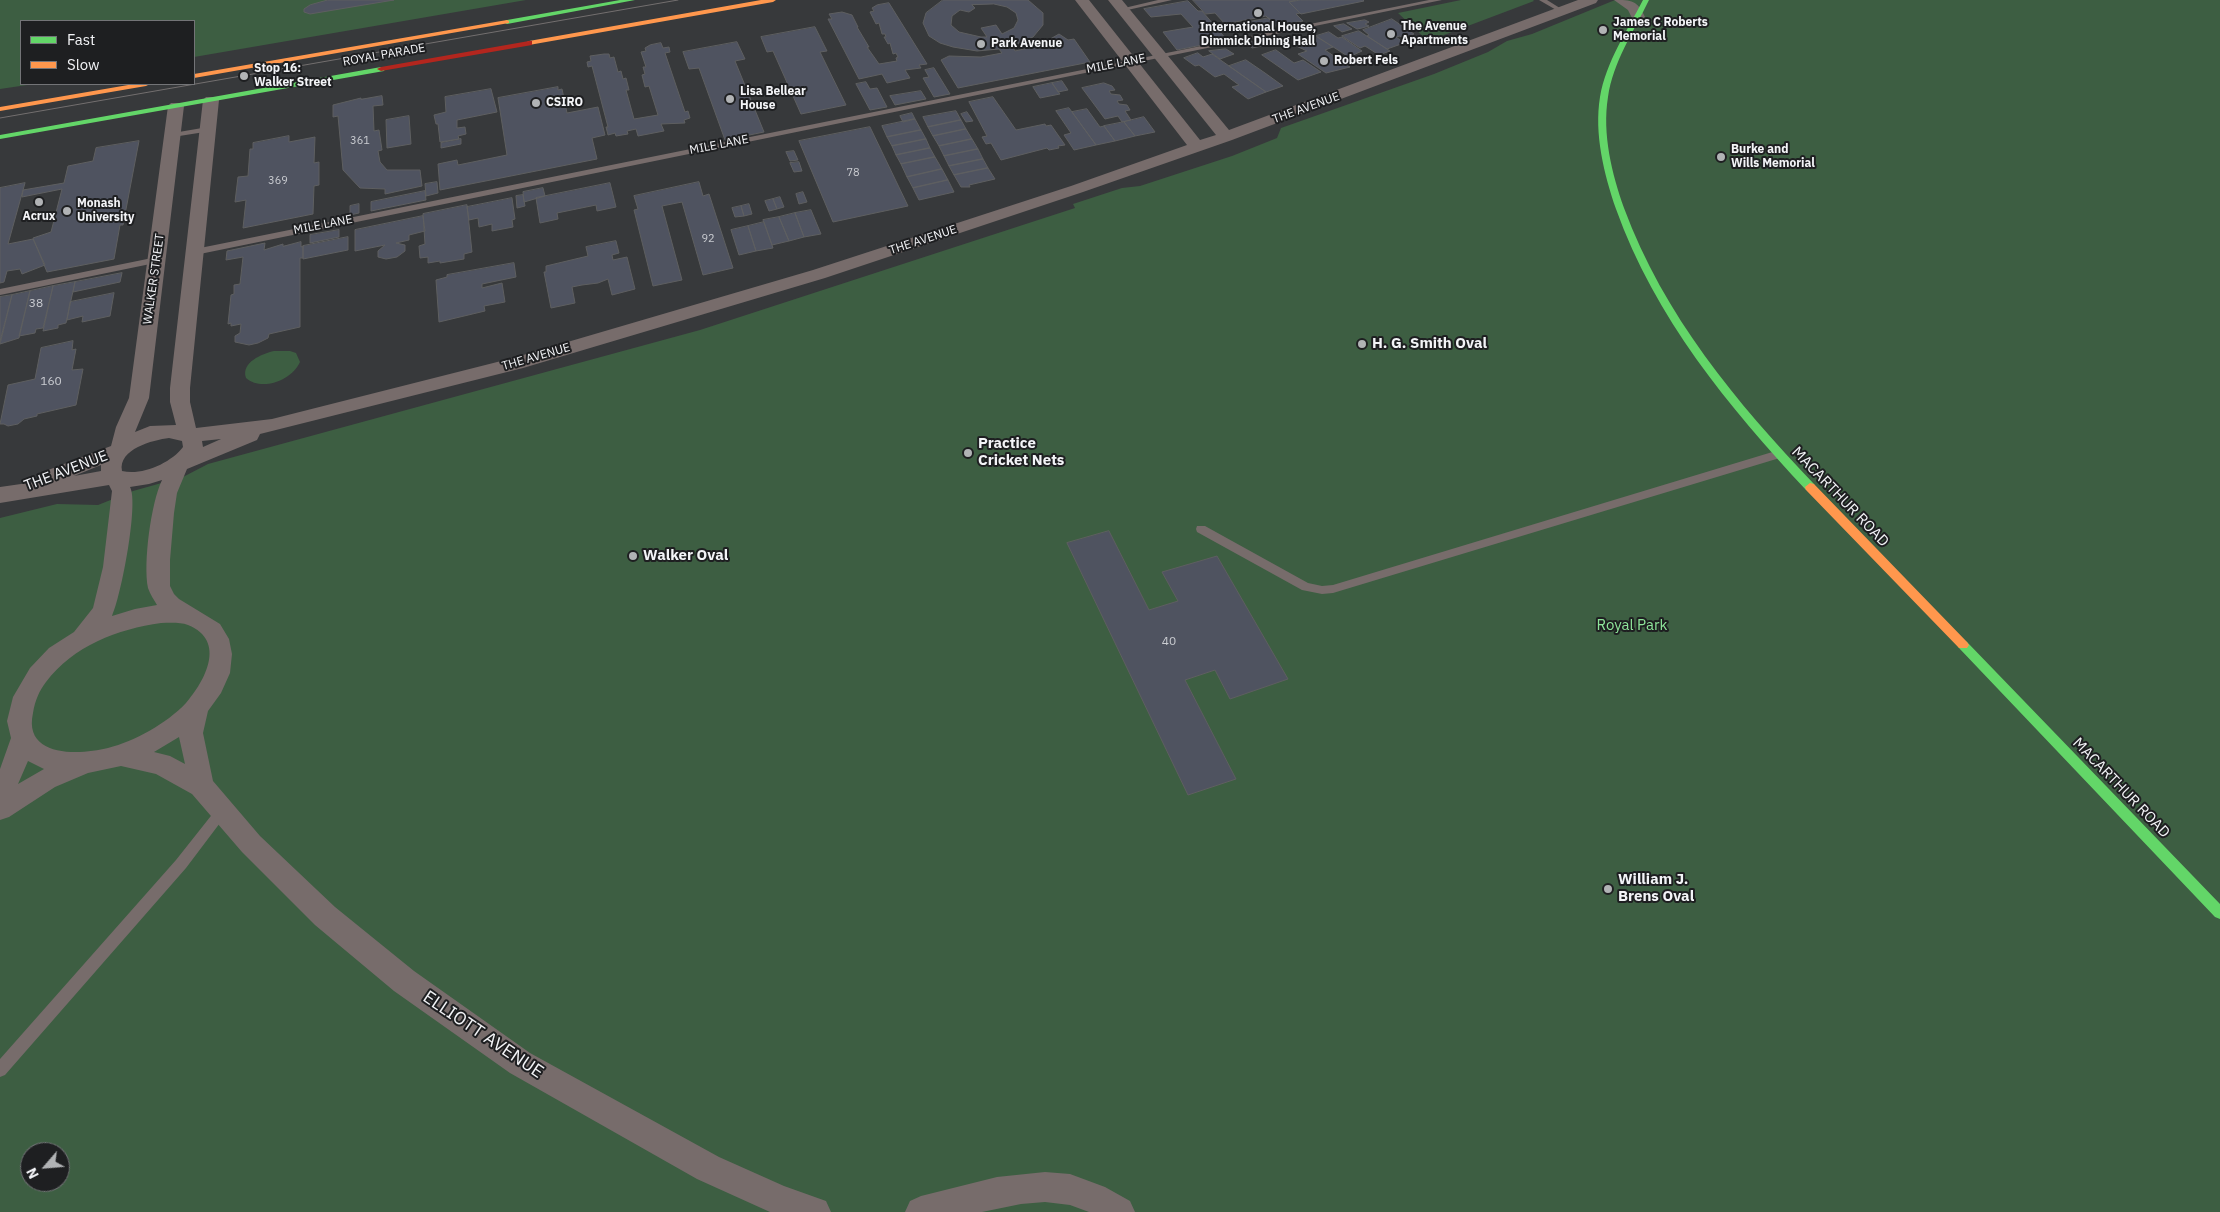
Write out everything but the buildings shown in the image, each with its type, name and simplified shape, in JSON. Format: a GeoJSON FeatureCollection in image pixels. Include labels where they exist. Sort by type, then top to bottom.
{"type":"FeatureCollection","features":[{"type":"Feature","properties":{"kind":"highway","name":"ROYAL PARADE"},"geometry":{"type":"LineString","coordinates":[[203,66],[458,24],[632,0]]}},
{"type":"Feature","properties":{"kind":"highway","name":"ROYAL PARADE"},"geometry":{"type":"LineString","coordinates":[[0,137],[188,85],[211,100],[772,0]]}},
{"type":"Feature","properties":{"kind":"highway","name":"MACARTHUR ROAD"},"geometry":{"type":"LineString","coordinates":[[1646,0],[1615,61],[1604,97],[1603,138],[1610,179],[1629,235],[1662,302],[1706,369],[1778,454],[2220,913]]}},
{"type":"Feature","properties":{"kind":"highway","name":"MACARTHUR ROAD"},"geometry":{"type":"LineString","coordinates":[[1637,20],[1659,0]]}},
{"type":"Feature","properties":{"kind":"highway","name":"ROYAL PARADE"},"geometry":{"type":"LineString","coordinates":[[422,50],[452,45]]}},
{"type":"Feature","properties":{"kind":"highway","name":"ROYAL PARADE"},"geometry":{"type":"LineString","coordinates":[[195,76],[203,66],[291,47]]}},
{"type":"Feature","properties":{"kind":"highway","name":"ROYAL PARADE"},"geometry":{"type":"LineString","coordinates":[[374,58],[393,55]]}},
{"type":"Feature","properties":{"kind":"highway"},"geometry":{"type":"LineString","coordinates":[[203,66],[211,100]]}},
{"type":"Feature","properties":{"kind":"highway"},"geometry":{"type":"LineString","coordinates":[[58,87],[71,85]]}},
{"type":"Feature","properties":{"kind":"highway"},"geometry":{"type":"LineString","coordinates":[[0,109],[140,85]]}},
{"type":"Feature","properties":{"kind":"street"},"geometry":{"type":"LineString","coordinates":[[1082,0],[1196,147]]}},
{"type":"Feature","properties":{"kind":"street","name":"THE AVENUE"},"geometry":{"type":"LineString","coordinates":[[1560,10],[1581,0]]}},
{"type":"Feature","properties":{"kind":"street","name":"THE AVENUE"},"geometry":{"type":"LineString","coordinates":[[7,493],[119,450],[137,438],[155,433],[179,432],[189,436],[272,426],[516,364],[706,308],[980,222],[1226,137],[1331,99],[1560,10],[1591,0]]}},
{"type":"Feature","properties":{"kind":"street"},"geometry":{"type":"LineString","coordinates":[[1621,0],[1634,8],[1637,20]]}},
{"type":"Feature","properties":{"kind":"street"},"geometry":{"type":"LineString","coordinates":[[1119,5],[1226,137]]}},
{"type":"Feature","properties":{"kind":"street","name":"WALKER STREET"},"geometry":{"type":"LineString","coordinates":[[115,477],[110,467],[112,459],[119,450],[126,427],[139,398],[173,135],[188,85]]}},
{"type":"Feature","properties":{"kind":"street"},"geometry":{"type":"LineString","coordinates":[[185,615],[161,594],[158,581],[166,497],[180,464],[193,448],[180,402],[180,388],[211,100]]}},
{"type":"Feature","properties":{"kind":"street"},"geometry":{"type":"LineString","coordinates":[[1172,116],[1203,109]]}},
{"type":"Feature","properties":{"kind":"street","name":"MILE LANE"},"geometry":{"type":"LineString","coordinates":[[157,260],[195,252]]}},
{"type":"Feature","properties":{"kind":"street","name":"THE AVENUE"},"geometry":{"type":"LineString","coordinates":[[7,493],[115,477],[132,480],[143,479],[272,426]]}},
{"type":"Feature","properties":{"kind":"street"},"geometry":{"type":"LineString","coordinates":[[73,645],[97,619],[105,607],[110,592],[122,502],[122,490],[115,477]]}},
{"type":"Feature","properties":{"kind":"street"},"geometry":{"type":"LineString","coordinates":[[0,809],[46,779],[92,762],[121,755],[163,735],[197,706],[217,676],[220,662],[220,648],[217,637],[209,627],[185,615],[165,613],[131,618],[95,631],[73,645],[44,669],[26,696],[19,722],[23,738],[31,749],[52,760],[70,763],[92,762]]}},
{"type":"Feature","properties":{"kind":"street","name":"ELLIOTT AVENUE"},"geometry":{"type":"LineString","coordinates":[[197,706],[191,733],[201,786]]}},
{"type":"Feature","properties":{"kind":"street"},"geometry":{"type":"LineString","coordinates":[[0,792],[14,767],[23,738]]}},
{"type":"Feature","properties":{"kind":"street","name":"ELLIOTT AVENUE"},"geometry":{"type":"LineString","coordinates":[[121,755],[161,764],[201,786],[251,844],[325,916],[404,981],[520,1063],[708,1168],[781,1201],[815,1212]]}},
{"type":"Feature","properties":{"kind":"street"},"geometry":{"type":"LineString","coordinates":[[921,1212],[1004,1190],[1034,1186],[1078,1193],[1103,1202],[1120,1212]]}},
{"type":"Feature","properties":{"kind":"lane"},"geometry":{"type":"LineString","coordinates":[[1119,5],[1169,0]]}},
{"type":"Feature","properties":{"kind":"lane","name":"MILE LANE"},"geometry":{"type":"LineString","coordinates":[[195,252],[1440,0]]}},
{"type":"Feature","properties":{"kind":"lane"},"geometry":{"type":"LineString","coordinates":[[1542,0],[1560,10]]}},
{"type":"Feature","properties":{"kind":"lane"},"geometry":{"type":"LineString","coordinates":[[173,135],[208,129]]}},
{"type":"Feature","properties":{"kind":"lane","name":"MILE LANE"},"geometry":{"type":"LineString","coordinates":[[0,292],[157,260]]}},
{"type":"Feature","properties":{"kind":"lane"},"geometry":{"type":"LineString","coordinates":[[1201,529],[1306,587],[1322,590],[1333,589],[1778,454]]}},
{"type":"Feature","properties":{"kind":"lane"},"geometry":{"type":"LineString","coordinates":[[0,1070],[181,864],[222,811]]}},
{"type":"Feature","properties":{"kind":"green space"},"geometry":{"type":"Polygon","coordinates":[[[0,0],[526,0],[195,57],[195,20],[20,20],[20,85],[27,85],[0,89],[0,0]]]}},
{"type":"Feature","properties":{"kind":"green space"},"geometry":{"type":"Polygon","coordinates":[[[1461,0],[1534,1],[1428,41],[1398,13],[1461,0]]]}},
{"type":"Feature","properties":{"kind":"green space","name":"Royal Park"},"geometry":{"type":"Polygon","coordinates":[[[1615,0],[2220,0],[2220,1212],[0,1212],[0,518],[57,504],[98,505],[133,491],[183,477],[208,464],[700,330],[1075,208],[1073,204],[1122,188],[1140,186],[1232,156],[1277,138],[1281,128],[1434,74],[1488,52],[1507,41],[1532,34],[1615,0]]]}},
{"type":"Feature","properties":{"kind":"green space"},"geometry":{"type":"Polygon","coordinates":[[[274,351],[296,353],[300,362],[284,379],[276,382],[260,384],[246,378],[245,372],[249,363],[264,354],[274,351]]]}},
{"type":"Feature","properties":{"kind":"tram line"},"geometry":{"type":"LineString","coordinates":[[195,84],[678,0]]}},
{"type":"Feature","properties":{"kind":"tram line"},"geometry":{"type":"LineString","coordinates":[[0,118],[190,85]]}},
{"type":"Feature","properties":{"kind":"traffic: fast"},"geometry":{"type":"LineString","coordinates":[[507,22],[632,0]]}},
{"type":"Feature","properties":{"kind":"traffic: fast"},"geometry":{"type":"LineString","coordinates":[[1646,0],[1616,59],[1604,97],[1602,121],[1604,146],[1615,194],[1630,236],[1649,276],[1695,351],[1750,421],[1810,487]]}},
{"type":"Feature","properties":{"kind":"traffic: fast"},"geometry":{"type":"LineString","coordinates":[[0,137],[381,69]]}},
{"type":"Feature","properties":{"kind":"traffic: fast"},"geometry":{"type":"LineString","coordinates":[[1963,645],[2220,913]]}},
{"type":"Feature","properties":{"kind":"traffic: slow"},"geometry":{"type":"LineString","coordinates":[[529,43],[773,0]]}},
{"type":"Feature","properties":{"kind":"traffic: slow"},"geometry":{"type":"LineString","coordinates":[[195,76],[507,22]]}},
{"type":"Feature","properties":{"kind":"traffic: slow"},"geometry":{"type":"LineString","coordinates":[[0,109],[140,85]]}},
{"type":"Feature","properties":{"kind":"traffic: slow"},"geometry":{"type":"LineString","coordinates":[[1810,487],[1963,645]]}},
{"type":"Feature","properties":{"kind":"traffic: jam"},"geometry":{"type":"LineString","coordinates":[[381,69],[529,43]]}},
{"type":"Feature","properties":{"kind":"place","name":"International House, Dimmick Dining Hall"},"geometry":{"type":"Point","coordinates":[1258,13]}},
{"type":"Feature","properties":{"kind":"place","name":"James C Roberts Memorial"},"geometry":{"type":"Point","coordinates":[1603,30]}},
{"type":"Feature","properties":{"kind":"place","name":"The Avenue Apartments"},"geometry":{"type":"Point","coordinates":[1391,34]}},
{"type":"Feature","properties":{"kind":"place","name":"Park Avenue"},"geometry":{"type":"Point","coordinates":[981,44]}},
{"type":"Feature","properties":{"kind":"place","name":"Robert Fels"},"geometry":{"type":"Point","coordinates":[1324,61]}},
{"type":"Feature","properties":{"kind":"place","name":"Stop 16: Walker Street"},"geometry":{"type":"Point","coordinates":[244,76]}},
{"type":"Feature","properties":{"kind":"place","name":"Lisa Bellear House"},"geometry":{"type":"Point","coordinates":[730,99]}},
{"type":"Feature","properties":{"kind":"place","name":"CSIRO"},"geometry":{"type":"Point","coordinates":[536,103]}},
{"type":"Feature","properties":{"kind":"place","name":"Burke and Wills Memorial"},"geometry":{"type":"Point","coordinates":[1721,157]}},
{"type":"Feature","properties":{"kind":"place","name":"Acrux"},"geometry":{"type":"Point","coordinates":[39,202]}},
{"type":"Feature","properties":{"kind":"place","name":"Monash University"},"geometry":{"type":"Point","coordinates":[67,211]}},
{"type":"Feature","properties":{"kind":"place","name":"H. G. Smith Oval"},"geometry":{"type":"Point","coordinates":[1362,344]}},
{"type":"Feature","properties":{"kind":"place","name":"Practice Cricket Nets"},"geometry":{"type":"Point","coordinates":[968,453]}},
{"type":"Feature","properties":{"kind":"place","name":"Walker Oval"},"geometry":{"type":"Point","coordinates":[633,556]}},
{"type":"Feature","properties":{"kind":"place","name":"William J. Brens Oval"},"geometry":{"type":"Point","coordinates":[1608,889]}}]}
